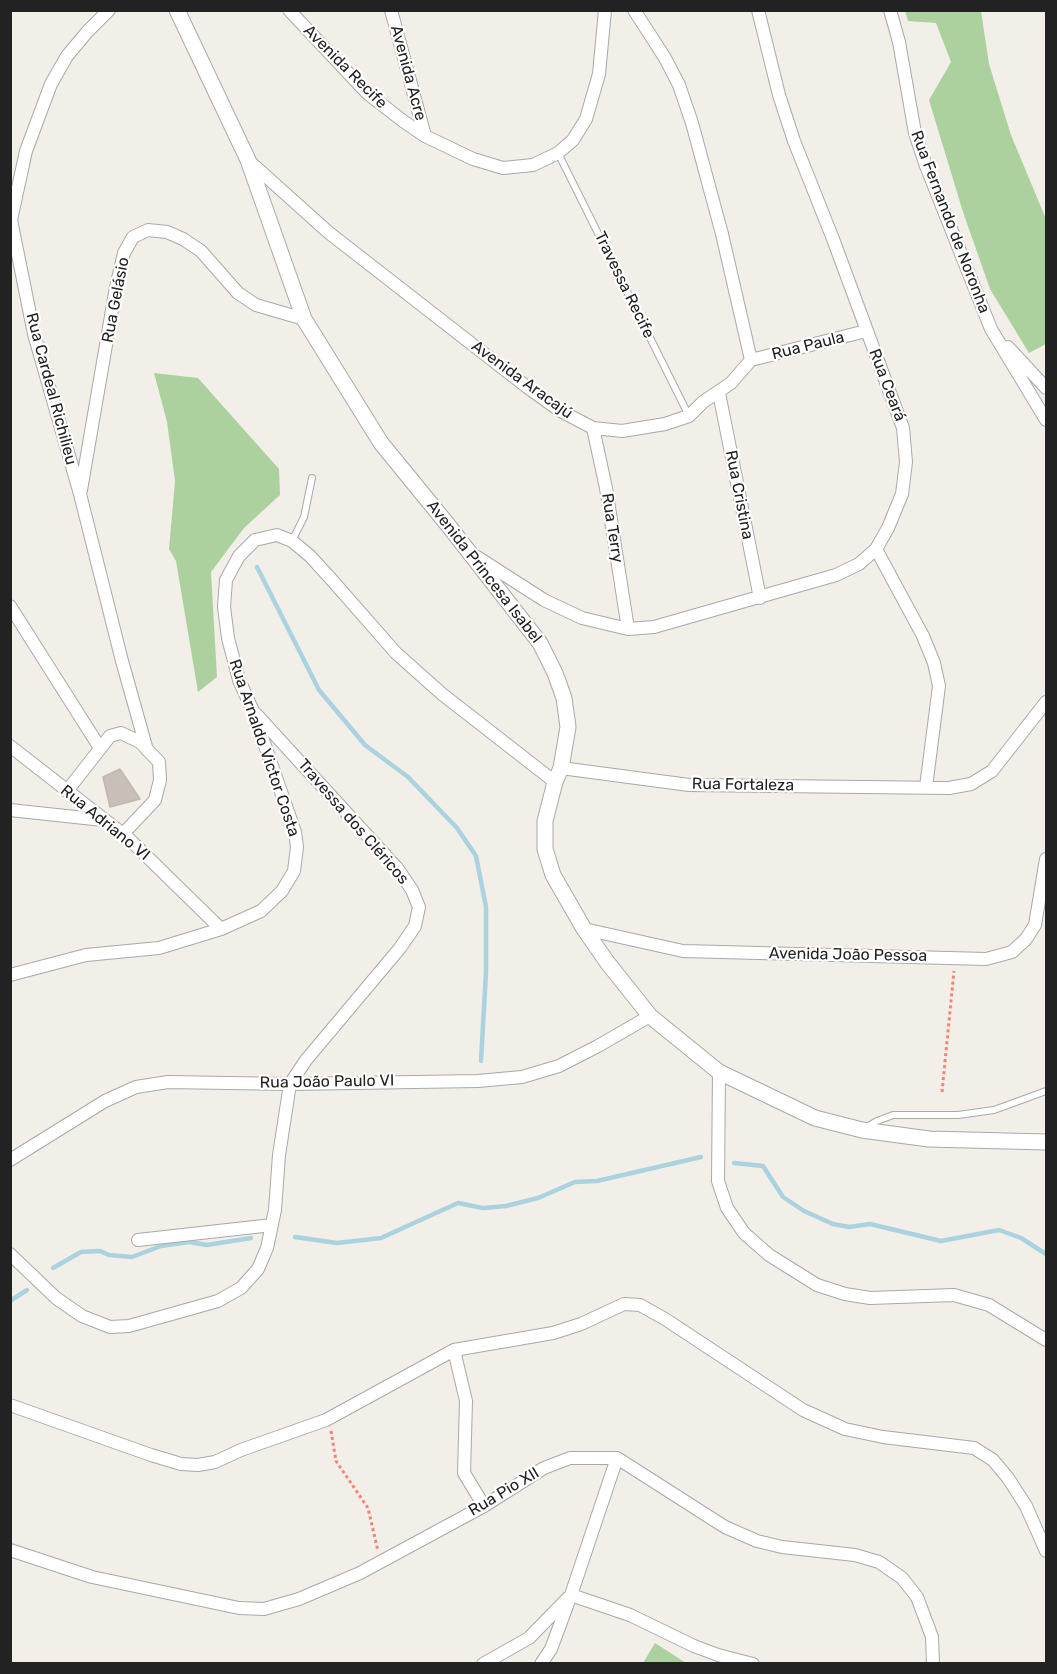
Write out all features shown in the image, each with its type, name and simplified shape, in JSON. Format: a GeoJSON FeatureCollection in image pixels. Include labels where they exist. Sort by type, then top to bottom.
{"type":"FeatureCollection","features":[{"type":"Feature","properties":{"kind":"street","name":"Rua Cardeal Richilieu"},"geometry":{"type":"LineString","coordinates":[[109,10],[68,56],[51,84],[26,150],[11,220],[34,334],[80,494],[147,750]]}},
{"type":"Feature","properties":{"kind":"street","name":"Avenida Princesa Isabel"},"geometry":{"type":"LineString","coordinates":[[177,10],[248,160],[304,320],[381,443],[540,642],[555,673],[564,698],[568,727],[545,821],[545,849],[553,875],[584,929],[607,962],[650,1016],[719,1072],[815,1118],[862,1130],[929,1139],[1047,1142]]}},
{"type":"Feature","properties":{"kind":"street","name":"Avenida Recife"},"geometry":{"type":"LineString","coordinates":[[289,10],[367,93],[425,136],[473,159],[503,168],[532,165],[558,153],[573,140],[586,119],[598,75],[605,10]]}},
{"type":"Feature","properties":{"kind":"street","name":"Avenida Acre"},"geometry":{"type":"LineString","coordinates":[[391,10],[425,136]]}},
{"type":"Feature","properties":{"kind":"street"},"geometry":{"type":"LineString","coordinates":[[634,10],[665,58],[679,85],[692,123],[722,234],[751,360]]}},
{"type":"Feature","properties":{"kind":"street","name":"Rua Ceará"},"geometry":{"type":"LineString","coordinates":[[471,553],[544,600],[582,618],[628,629],[654,627],[836,575],[859,564],[876,549],[888,528],[902,494],[906,462],[903,428],[794,141],[779,95],[758,10]]}},
{"type":"Feature","properties":{"kind":"street","name":"Rua Fernando de Noronha"},"geometry":{"type":"LineString","coordinates":[[890,10],[899,42],[915,133],[991,329],[1047,420]]}},
{"type":"Feature","properties":{"kind":"street","name":"Avenida Aracajú"},"geometry":{"type":"LineString","coordinates":[[248,160],[328,232],[473,345],[559,410],[593,428],[622,431],[665,424],[689,416],[703,402],[731,383],[751,360]]}},
{"type":"Feature","properties":{"kind":"street","name":"Rua Gelásio"},"geometry":{"type":"LineString","coordinates":[[80,494],[116,287],[124,253],[133,237],[148,230],[167,232],[183,239],[201,251],[238,292],[256,305],[304,320]]}},
{"type":"Feature","properties":{"kind":"street"},"geometry":{"type":"LineString","coordinates":[[991,329],[1047,388]]}},
{"type":"Feature","properties":{"kind":"street","name":"Rua Paula"},"geometry":{"type":"LineString","coordinates":[[751,360],[866,331]]}},
{"type":"Feature","properties":{"kind":"street","name":"Rua Cristina"},"geometry":{"type":"LineString","coordinates":[[719,393],[760,598]]}},
{"type":"Feature","properties":{"kind":"street","name":"Rua Terry"},"geometry":{"type":"LineString","coordinates":[[593,428],[606,488],[628,629]]}},
{"type":"Feature","properties":{"kind":"street","name":"Rua Arnaldo Victor Costa"},"geometry":{"type":"LineString","coordinates":[[10,975],[86,955],[159,948],[221,928],[261,911],[282,891],[294,871],[297,847],[295,832],[253,711],[238,680],[228,638],[224,607],[226,580],[240,556],[255,540],[277,535],[292,541]]}},
{"type":"Feature","properties":{"kind":"street"},"geometry":{"type":"LineString","coordinates":[[292,541],[310,556],[396,653],[442,694],[558,775]]}},
{"type":"Feature","properties":{"kind":"street"},"geometry":{"type":"LineString","coordinates":[[876,549],[923,636],[934,663],[939,686],[926,788]]}},
{"type":"Feature","properties":{"kind":"street"},"geometry":{"type":"LineString","coordinates":[[10,606],[100,748]]}},
{"type":"Feature","properties":{"kind":"street","name":"Rua Fortaleza"},"geometry":{"type":"LineString","coordinates":[[558,775],[689,785],[949,788],[971,784],[992,771],[1047,702]]}},
{"type":"Feature","properties":{"kind":"street","name":"Travessa dos Cléricos"},"geometry":{"type":"LineString","coordinates":[[253,711],[397,868],[412,890],[419,907],[415,926],[400,948],[306,1060],[290,1084]]}},
{"type":"Feature","properties":{"kind":"street"},"geometry":{"type":"LineString","coordinates":[[67,791],[110,736],[121,733],[140,742],[159,762],[160,780],[155,800],[123,834]]}},
{"type":"Feature","properties":{"kind":"street","name":"Rua Adriano VI"},"geometry":{"type":"LineString","coordinates":[[10,746],[123,834],[221,928]]}},
{"type":"Feature","properties":{"kind":"street"},"geometry":{"type":"LineString","coordinates":[[10,810],[104,820]]}},
{"type":"Feature","properties":{"kind":"street","name":"Avenida João Pessoa"},"geometry":{"type":"LineString","coordinates":[[584,929],[683,951],[986,958],[1012,952],[1026,939],[1035,925],[1047,859]]}},
{"type":"Feature","properties":{"kind":"street","name":"Rua João Paulo VI"},"geometry":{"type":"LineString","coordinates":[[10,1160],[105,1101],[136,1087],[168,1082],[290,1084],[478,1081],[522,1077],[559,1066],[650,1016]]}},
{"type":"Feature","properties":{"kind":"street"},"geometry":{"type":"LineString","coordinates":[[719,1072],[718,1181],[727,1208],[744,1233],[769,1255],[818,1285],[845,1294],[870,1298],[954,1295],[989,1305],[1047,1340]]}},
{"type":"Feature","properties":{"kind":"street"},"geometry":{"type":"LineString","coordinates":[[10,1254],[56,1298],[82,1316],[110,1327],[129,1326],[218,1301],[241,1288],[258,1269],[267,1248],[290,1084]]}},
{"type":"Feature","properties":{"kind":"street"},"geometry":{"type":"LineString","coordinates":[[138,1240],[272,1225]]}},
{"type":"Feature","properties":{"kind":"street"},"geometry":{"type":"LineString","coordinates":[[10,1405],[151,1455],[181,1464],[198,1465],[215,1462],[241,1450],[326,1420],[454,1350],[553,1333],[581,1324],[624,1304],[640,1305],[665,1318],[803,1410],[845,1429],[883,1437],[974,1449],[993,1460],[1026,1506],[1047,1551]]}},
{"type":"Feature","properties":{"kind":"street"},"geometry":{"type":"LineString","coordinates":[[454,1350],[466,1401],[464,1473],[484,1506]]}},
{"type":"Feature","properties":{"kind":"street","name":"Rua Pio XII"},"geometry":{"type":"LineString","coordinates":[[10,1550],[92,1577],[239,1608],[264,1609],[299,1599],[360,1573],[484,1506],[544,1468],[570,1458],[617,1458]]}},
{"type":"Feature","properties":{"kind":"street"},"geometry":{"type":"LineString","coordinates":[[541,1664],[551,1649],[572,1595],[617,1458],[725,1527],[757,1541],[855,1555],[879,1563],[902,1578],[917,1597],[932,1637],[933,1664]]}},
{"type":"Feature","properties":{"kind":"street"},"geometry":{"type":"LineString","coordinates":[[483,1664],[529,1638],[572,1595]]}},
{"type":"Feature","properties":{"kind":"street"},"geometry":{"type":"LineString","coordinates":[[572,1595],[630,1615],[694,1646],[753,1664]]}},
{"type":"Feature","properties":{"kind":"lane","name":"Travessa Recife"},"geometry":{"type":"LineString","coordinates":[[558,153],[689,416]]}},
{"type":"Feature","properties":{"kind":"lane"},"geometry":{"type":"LineString","coordinates":[[292,541],[304,517],[312,478]]}},
{"type":"Feature","properties":{"kind":"lane"},"geometry":{"type":"LineString","coordinates":[[862,1130],[877,1121],[893,1116],[958,1115],[994,1110],[1047,1091]]}},
{"type":"Feature","properties":{"kind":"path"},"geometry":{"type":"LineString","coordinates":[[942,1092],[955,958]]}},
{"type":"Feature","properties":{"kind":"path"},"geometry":{"type":"LineString","coordinates":[[326,1420],[332,1436],[336,1461],[368,1508],[380,1561]]}},
{"type":"Feature","properties":{"kind":"green space"},"geometry":{"type":"Polygon","coordinates":[[[905,11],[981,11],[989,64],[1011,135],[1046,219],[1046,344],[1029,353],[990,289],[963,212],[929,100],[951,62],[936,23],[908,21],[905,11]]]}},
{"type":"Feature","properties":{"kind":"green space"},"geometry":{"type":"Polygon","coordinates":[[[154,373],[198,378],[279,469],[280,495],[244,528],[211,572],[217,677],[198,692],[176,561],[169,549],[175,481],[167,422],[154,373]]]}},
{"type":"Feature","properties":{"kind":"green space"},"geometry":{"type":"Polygon","coordinates":[[[655,1643],[686,1663],[643,1663],[655,1643]]]}},
{"type":"Feature","properties":{"kind":"building"},"geometry":{"type":"Polygon","coordinates":[[[120,769],[140,799],[110,807],[103,777],[120,769]]]}},
{"type":"Feature","properties":{"kind":"waterway"},"geometry":{"type":"LineString","coordinates":[[257,567],[319,690],[365,745],[408,777],[457,828],[476,856],[486,907],[486,972],[481,1061]]}},
{"type":"Feature","properties":{"kind":"waterway"},"geometry":{"type":"LineString","coordinates":[[295,1237],[337,1243],[381,1238],[458,1203],[483,1208],[506,1206],[538,1198],[575,1182],[597,1181],[701,1157]]}},
{"type":"Feature","properties":{"kind":"waterway"},"geometry":{"type":"LineString","coordinates":[[734,1163],[763,1166],[783,1197],[804,1211],[833,1224],[849,1227],[870,1224],[941,1241],[999,1230],[1021,1238],[1046,1254]]}},
{"type":"Feature","properties":{"kind":"waterway"},"geometry":{"type":"LineString","coordinates":[[53,1268],[81,1252],[100,1251],[109,1255],[132,1257],[161,1246],[189,1242],[207,1245],[251,1238]]}},
{"type":"Feature","properties":{"kind":"waterway"},"geometry":{"type":"LineString","coordinates":[[10,1301],[27,1290]]}}]}
